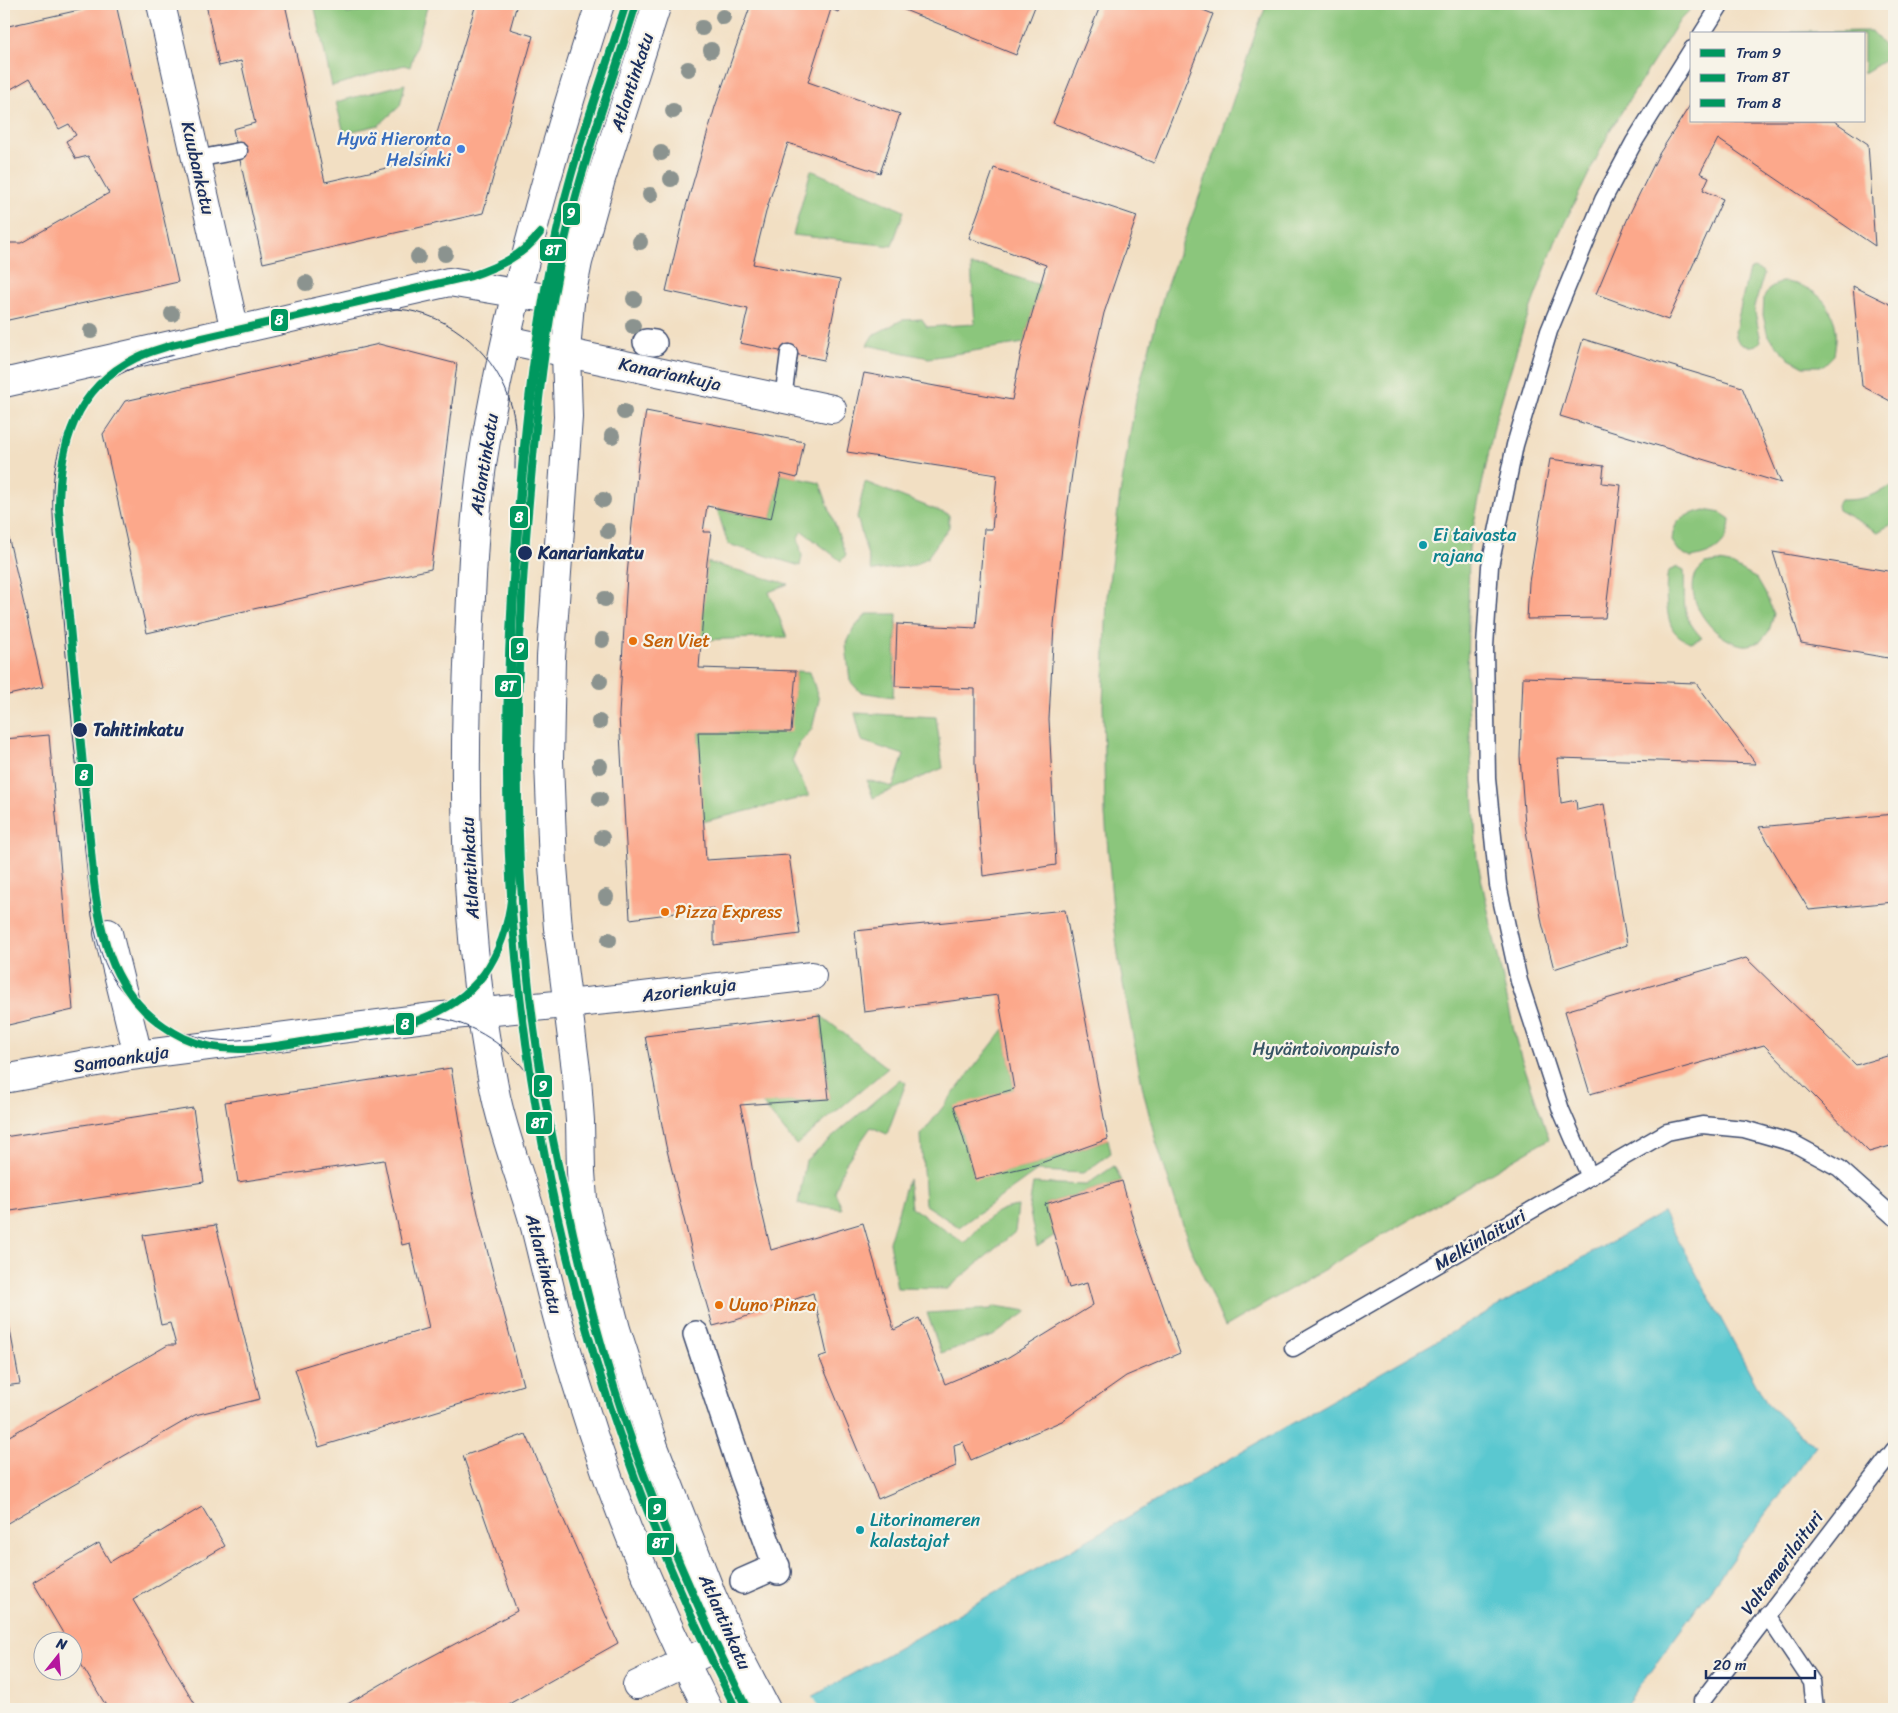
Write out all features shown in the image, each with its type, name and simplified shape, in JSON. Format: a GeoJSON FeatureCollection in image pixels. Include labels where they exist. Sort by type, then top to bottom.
{"type":"FeatureCollection","features":[{"type":"Feature","properties":{"kind":"street","name":"Kuubankatu"},"geometry":{"type":"LineString","coordinates":[[161,4],[234,332]]}},
{"type":"Feature","properties":{"kind":"street","name":"Atlantinkatu"},"geometry":{"type":"LineString","coordinates":[[600,4],[546,181],[517,294],[486,439],[474,520],[466,694],[468,873],[481,1012],[495,1092],[505,1135],[535,1226],[561,1332],[604,1465],[641,1563],[708,1709]]}},
{"type":"Feature","properties":{"kind":"street","name":"Atlantinkatu"},"geometry":{"type":"LineString","coordinates":[[657,4],[601,179],[578,262],[570,302],[566,352],[568,417],[551,657],[550,761],[553,866],[567,1004],[577,1078],[583,1199],[588,1225],[634,1388],[682,1520],[712,1596],[766,1709]]}},
{"type":"Feature","properties":{"kind":"street"},"geometry":{"type":"LineString","coordinates":[[4,383],[449,282],[570,302]]}},
{"type":"Feature","properties":{"kind":"street","name":"Kanariankuja"},"geometry":{"type":"LineString","coordinates":[[507,340],[832,409]]}},
{"type":"Feature","properties":{"kind":"street"},"geometry":{"type":"LineString","coordinates":[[108,933],[138,1056]]}},
{"type":"Feature","properties":{"kind":"street","name":"Azorienkuja"},"geometry":{"type":"LineString","coordinates":[[567,1004],[812,976]]}},
{"type":"Feature","properties":{"kind":"street","name":"Samoankuja"},"geometry":{"type":"LineString","coordinates":[[4,1079],[138,1056],[481,1012],[567,1004]]}},
{"type":"Feature","properties":{"kind":"street"},"geometry":{"type":"LineString","coordinates":[[696,1334],[742,1473],[778,1569],[744,1581]]}},
{"type":"Feature","properties":{"kind":"street"},"geometry":{"type":"LineString","coordinates":[[637,1685],[690,1673],[736,1649]]}},
{"type":"Feature","properties":{"kind":"lane"},"geometry":{"type":"LineString","coordinates":[[1703,32],[1721,4]]}},
{"type":"Feature","properties":{"kind":"lane"},"geometry":{"type":"LineString","coordinates":[[1590,1177],[1561,1110],[1519,981],[1498,885],[1487,779],[1485,647],[1490,566],[1515,445],[1549,331],[1603,200],[1634,142],[1690,52]]}},
{"type":"Feature","properties":{"kind":"lane"},"geometry":{"type":"LineString","coordinates":[[196,159],[239,151]]}},
{"type":"Feature","properties":{"kind":"lane"},"geometry":{"type":"LineString","coordinates":[[783,399],[789,353]]}},
{"type":"Feature","properties":{"kind":"lane","name":"Melkinlaituri"},"geometry":{"type":"LineString","coordinates":[[1293,1348],[1668,1132],[1702,1125],[1744,1128],[1793,1143],[1839,1168],[1894,1217]]}},
{"type":"Feature","properties":{"kind":"lane","name":"Valtamerilaituri"},"geometry":{"type":"LineString","coordinates":[[1702,1701],[1894,1450]]}},
{"type":"Feature","properties":{"kind":"lane"},"geometry":{"type":"LineString","coordinates":[[1767,1616],[1812,1682],[1815,1709]]}},
{"type":"Feature","properties":{"kind":"green space"},"geometry":{"type":"Polygon","coordinates":[[[314,4],[344,4],[347,14],[373,8],[372,4],[428,4],[410,67],[404,65],[332,86],[314,4]]]}},
{"type":"Feature","properties":{"kind":"green space","name":"Hyväntoivonpuisto"},"geometry":{"type":"Polygon","coordinates":[[[1267,4],[1696,4],[1680,20],[1612,127],[1556,240],[1523,329],[1496,418],[1469,547],[1467,685],[1477,859],[1517,1045],[1549,1139],[1225,1327],[1189,1244],[1155,1138],[1143,1090],[1119,962],[1114,923],[1105,814],[1103,705],[1107,597],[1120,494],[1136,398],[1164,293],[1267,4]]]}},
{"type":"Feature","properties":{"kind":"green space"},"geometry":{"type":"Polygon","coordinates":[[[1872,31],[1892,56],[1866,72],[1866,32],[1792,32],[1872,31]]]}},
{"type":"Feature","properties":{"kind":"green space"},"geometry":{"type":"Polygon","coordinates":[[[405,84],[400,106],[379,125],[344,133],[336,102],[405,84]]]}},
{"type":"Feature","properties":{"kind":"green space"},"geometry":{"type":"Polygon","coordinates":[[[811,170],[904,211],[892,246],[793,235],[811,170]]]}},
{"type":"Feature","properties":{"kind":"green space"},"geometry":{"type":"Polygon","coordinates":[[[971,266],[986,267],[1040,285],[1024,343],[929,358],[867,345],[873,335],[902,320],[922,319],[927,327],[975,324],[971,266]]]}},
{"type":"Feature","properties":{"kind":"green space"},"geometry":{"type":"Polygon","coordinates":[[[1753,268],[1762,271],[1764,274],[1754,307],[1761,341],[1756,345],[1750,346],[1740,343],[1735,332],[1748,273],[1753,268]]]}},
{"type":"Feature","properties":{"kind":"green space"},"geometry":{"type":"Polygon","coordinates":[[[1781,282],[1792,283],[1810,290],[1825,303],[1830,311],[1834,320],[1836,343],[1834,355],[1823,366],[1804,366],[1789,358],[1768,336],[1763,315],[1764,297],[1771,287],[1781,282]]]}},
{"type":"Feature","properties":{"kind":"green space"},"geometry":{"type":"Polygon","coordinates":[[[781,474],[820,483],[846,555],[841,561],[802,531],[798,537],[802,556],[800,566],[728,544],[717,509],[771,519],[781,474]]]}},
{"type":"Feature","properties":{"kind":"green space"},"geometry":{"type":"Polygon","coordinates":[[[865,482],[949,515],[949,527],[927,558],[915,565],[872,571],[857,517],[865,482]]]}},
{"type":"Feature","properties":{"kind":"green space"},"geometry":{"type":"Polygon","coordinates":[[[1890,487],[1894,488],[1894,520],[1878,532],[1838,510],[1837,505],[1840,500],[1861,498],[1890,487]]]}},
{"type":"Feature","properties":{"kind":"green space"},"geometry":{"type":"Polygon","coordinates":[[[1705,510],[1721,513],[1730,519],[1727,536],[1724,542],[1714,551],[1691,558],[1679,551],[1672,541],[1673,533],[1681,519],[1705,510]]]}},
{"type":"Feature","properties":{"kind":"green space"},"geometry":{"type":"Polygon","coordinates":[[[707,562],[788,584],[769,592],[787,637],[700,640],[707,562]]]}},
{"type":"Feature","properties":{"kind":"green space"},"geometry":{"type":"Polygon","coordinates":[[[1719,562],[1730,564],[1757,579],[1765,593],[1774,614],[1769,631],[1760,642],[1744,645],[1723,637],[1705,620],[1699,609],[1694,598],[1695,576],[1705,564],[1719,562]]]}},
{"type":"Feature","properties":{"kind":"green space"},"geometry":{"type":"Polygon","coordinates":[[[1678,567],[1684,570],[1686,613],[1694,629],[1702,638],[1691,642],[1675,632],[1669,620],[1666,594],[1668,571],[1678,567]]]}},
{"type":"Feature","properties":{"kind":"green space"},"geometry":{"type":"Polygon","coordinates":[[[867,614],[897,614],[893,697],[860,692],[850,681],[846,645],[854,628],[867,614]]]}},
{"type":"Feature","properties":{"kind":"green space"},"geometry":{"type":"Polygon","coordinates":[[[796,671],[810,672],[819,700],[812,729],[799,744],[792,761],[809,796],[702,822],[698,732],[790,732],[796,671]]]}},
{"type":"Feature","properties":{"kind":"green space"},"geometry":{"type":"Polygon","coordinates":[[[855,713],[936,717],[943,768],[873,798],[867,780],[893,787],[904,755],[862,741],[855,713]]]}},
{"type":"Feature","properties":{"kind":"green space"},"geometry":{"type":"Polygon","coordinates":[[[820,1015],[888,1068],[796,1145],[762,1103],[829,1099],[820,1015]]]}},
{"type":"Feature","properties":{"kind":"green space"},"geometry":{"type":"Polygon","coordinates":[[[1004,1029],[1014,1089],[954,1107],[975,1178],[1035,1165],[1108,1139],[1111,1153],[1084,1173],[1037,1171],[959,1227],[925,1205],[921,1135],[1004,1029]]]}},
{"type":"Feature","properties":{"kind":"green space"},"geometry":{"type":"Polygon","coordinates":[[[900,1079],[906,1083],[887,1134],[871,1127],[845,1164],[835,1192],[842,1209],[798,1204],[806,1160],[900,1079]]]}},
{"type":"Feature","properties":{"kind":"green space"},"geometry":{"type":"Polygon","coordinates":[[[1114,1166],[1122,1181],[1045,1204],[1055,1235],[1037,1247],[1029,1208],[1033,1183],[1086,1185],[1114,1166]]]}},
{"type":"Feature","properties":{"kind":"green space"},"geometry":{"type":"Polygon","coordinates":[[[908,1179],[911,1207],[964,1243],[987,1219],[1000,1211],[1018,1206],[1015,1232],[947,1289],[897,1288],[889,1242],[908,1179]]]}},
{"type":"Feature","properties":{"kind":"green space"},"geometry":{"type":"Polygon","coordinates":[[[995,1306],[1028,1311],[993,1336],[941,1353],[927,1313],[991,1309],[995,1306]]]}},
{"type":"Feature","properties":{"kind":"water"},"geometry":{"type":"Polygon","coordinates":[[[1663,1212],[1766,1402],[1799,1434],[1816,1445],[1623,1709],[791,1709],[1663,1212]]]}},
{"type":"Feature","properties":{"kind":"pier"},"geometry":{"type":"Polygon","coordinates":[[[812,1694],[820,1709],[788,1709],[790,1707],[812,1694]]]}},
{"type":"Feature","properties":{"kind":"building"},"geometry":{"type":"Polygon","coordinates":[[[106,4],[116,4],[178,282],[4,321],[4,243],[21,243],[109,193],[88,156],[76,159],[66,141],[76,135],[69,124],[59,129],[30,78],[4,93],[4,27],[106,4]]]}},
{"type":"Feature","properties":{"kind":"building"},"geometry":{"type":"Polygon","coordinates":[[[206,4],[285,4],[325,182],[413,162],[434,143],[476,4],[517,4],[510,29],[533,36],[483,213],[263,263],[233,129],[255,123],[241,61],[219,66],[206,4]]]}},
{"type":"Feature","properties":{"kind":"building"},"geometry":{"type":"Polygon","coordinates":[[[751,4],[841,4],[838,12],[831,9],[808,82],[900,114],[880,173],[788,143],[767,208],[753,264],[840,280],[824,360],[740,343],[748,309],[666,291],[685,210],[715,107],[751,4]]]}},
{"type":"Feature","properties":{"kind":"building"},"geometry":{"type":"Polygon","coordinates":[[[902,4],[1036,4],[1016,55],[902,9],[902,4]]]}},
{"type":"Feature","properties":{"kind":"building"},"geometry":{"type":"Polygon","coordinates":[[[1101,4],[1188,4],[1213,14],[1154,163],[1053,123],[1101,4]]]}},
{"type":"Feature","properties":{"kind":"building"},"geometry":{"type":"Polygon","coordinates":[[[1690,105],[1690,122],[1835,122],[1868,144],[1875,246],[1718,139],[1700,173],[1709,177],[1703,190],[1723,199],[1668,320],[1596,294],[1630,213],[1659,154],[1690,105]]]}},
{"type":"Feature","properties":{"kind":"building"},"geometry":{"type":"Polygon","coordinates":[[[994,168],[1137,216],[1104,313],[1080,417],[1063,537],[1054,625],[1049,719],[1056,865],[983,876],[975,764],[975,689],[895,686],[897,624],[976,628],[984,529],[992,529],[997,475],[847,452],[864,373],[1012,400],[1021,352],[1046,265],[969,238],[994,168]]]}},
{"type":"Feature","properties":{"kind":"building"},"geometry":{"type":"Polygon","coordinates":[[[1853,286],[1894,306],[1894,403],[1862,386],[1853,286]]]}},
{"type":"Feature","properties":{"kind":"building"},"geometry":{"type":"Polygon","coordinates":[[[1583,339],[1742,387],[1781,483],[1560,416],[1583,339]]]}},
{"type":"Feature","properties":{"kind":"building"},"geometry":{"type":"Polygon","coordinates":[[[379,344],[457,364],[431,569],[147,633],[103,434],[125,401],[379,344]]]}},
{"type":"Feature","properties":{"kind":"building"},"geometry":{"type":"Polygon","coordinates":[[[646,411],[804,442],[797,478],[781,474],[771,519],[707,506],[703,532],[711,532],[699,668],[796,671],[791,732],[698,732],[706,860],[789,855],[800,934],[714,945],[714,908],[630,919],[619,715],[627,575],[638,464],[646,411]]]}},
{"type":"Feature","properties":{"kind":"building"},"geometry":{"type":"Polygon","coordinates":[[[1550,459],[1604,466],[1602,483],[1621,485],[1605,618],[1527,619],[1529,582],[1550,459]]]}},
{"type":"Feature","properties":{"kind":"building"},"geometry":{"type":"Polygon","coordinates":[[[4,518],[43,687],[4,696],[4,518]]]}},
{"type":"Feature","properties":{"kind":"building"},"geometry":{"type":"Polygon","coordinates":[[[1773,552],[1894,572],[1894,659],[1801,643],[1773,552]]]}},
{"type":"Feature","properties":{"kind":"building"},"geometry":{"type":"Polygon","coordinates":[[[1523,677],[1696,683],[1756,764],[1558,758],[1561,803],[1576,800],[1577,810],[1604,804],[1627,945],[1554,969],[1542,923],[1525,825],[1520,756],[1523,677]]]}},
{"type":"Feature","properties":{"kind":"building"},"geometry":{"type":"Polygon","coordinates":[[[49,735],[73,1010],[4,1026],[4,739],[49,735]]]}},
{"type":"Feature","properties":{"kind":"building"},"geometry":{"type":"Polygon","coordinates":[[[1894,814],[1894,902],[1809,910],[1759,827],[1894,814]]]}},
{"type":"Feature","properties":{"kind":"building"},"geometry":{"type":"Polygon","coordinates":[[[1065,910],[1108,1139],[1035,1165],[975,1179],[954,1106],[1014,1089],[998,995],[864,1012],[855,931],[1065,910]]]}},
{"type":"Feature","properties":{"kind":"building"},"geometry":{"type":"Polygon","coordinates":[[[1746,958],[1856,1065],[1894,1054],[1894,1145],[1869,1152],[1764,1045],[1590,1094],[1565,1011],[1746,958]]]}},
{"type":"Feature","properties":{"kind":"building"},"geometry":{"type":"Polygon","coordinates":[[[820,1015],[829,1099],[740,1105],[754,1179],[771,1250],[863,1223],[894,1330],[919,1318],[945,1384],[1007,1358],[1093,1305],[1087,1283],[1069,1288],[1045,1204],[1122,1181],[1136,1230],[1180,1353],[1126,1376],[1062,1421],[971,1460],[963,1442],[954,1445],[956,1466],[878,1499],[819,1357],[827,1354],[813,1293],[736,1320],[713,1326],[696,1268],[666,1146],[645,1036],[820,1015]]]}},
{"type":"Feature","properties":{"kind":"building"},"geometry":{"type":"Polygon","coordinates":[[[451,1068],[468,1168],[481,1227],[523,1385],[319,1447],[295,1369],[429,1328],[410,1243],[402,1245],[384,1160],[238,1182],[225,1102],[451,1068]]]}},
{"type":"Feature","properties":{"kind":"building"},"geometry":{"type":"Polygon","coordinates":[[[193,1108],[204,1182],[4,1212],[4,1137],[193,1108]]]}},
{"type":"Feature","properties":{"kind":"building"},"geometry":{"type":"Polygon","coordinates":[[[216,1225],[260,1399],[195,1415],[4,1525],[4,1439],[168,1345],[176,1345],[170,1323],[161,1325],[143,1235],[216,1225]]]}},
{"type":"Feature","properties":{"kind":"building"},"geometry":{"type":"Polygon","coordinates":[[[4,1298],[20,1384],[4,1386],[4,1298]]]}},
{"type":"Feature","properties":{"kind":"building"},"geometry":{"type":"Polygon","coordinates":[[[526,1434],[618,1643],[500,1709],[339,1709],[402,1672],[517,1611],[463,1456],[526,1434]]]}},
{"type":"Feature","properties":{"kind":"building"},"geometry":{"type":"Polygon","coordinates":[[[202,1507],[225,1546],[133,1600],[198,1709],[108,1709],[82,1666],[82,1630],[61,1630],[33,1582],[99,1543],[110,1562],[202,1507]]]}},
{"type":"Feature","properties":{"kind":"tram line","name":"8T"},"geometry":{"type":"LineString","coordinates":[[626,4],[588,121],[562,210],[547,277],[535,351],[519,500],[509,652],[507,766],[510,881],[520,995],[533,1088],[550,1180],[571,1272],[596,1362],[625,1451],[695,1625],[736,1709]]}},
{"type":"Feature","properties":{"kind":"tram line","name":"9"},"geometry":{"type":"LineString","coordinates":[[636,4],[572,210],[557,277],[540,388],[522,592],[518,699],[518,807],[523,915],[530,996],[546,1106],[588,1296],[608,1368],[631,1440],[655,1505],[719,1651],[747,1709]]}},
{"type":"Feature","properties":{"kind":"tram line","name":"8"},"geometry":{"type":"LineString","coordinates":[[540,233],[526,248],[509,260],[471,276],[172,345],[145,354],[115,371],[98,385],[85,402],[75,421],[67,441],[62,463],[59,509],[97,908],[109,953],[129,993],[144,1010],[162,1025],[184,1038],[218,1048],[236,1049],[272,1047],[391,1028],[432,1015],[469,991],[484,974],[497,951],[506,926],[511,900],[513,873],[510,681],[520,507],[534,373],[559,241]]}},
{"type":"Feature","properties":{"kind":"tram line"},"geometry":{"type":"LineString","coordinates":[[363,312],[384,309],[417,312],[454,328],[484,355],[496,371],[512,408],[515,431],[515,469]]}},
{"type":"Feature","properties":{"kind":"tram line"},"geometry":{"type":"LineString","coordinates":[[174,355],[138,366],[121,374],[92,394],[70,423],[62,441],[54,480],[53,522],[92,916],[99,947],[112,977],[121,990],[144,1012],[172,1028],[202,1038],[244,1040],[271,1036]]}},
{"type":"Feature","properties":{"kind":"tram line"},"geometry":{"type":"LineString","coordinates":[[394,1018],[418,1016],[443,1019],[470,1028],[496,1042],[518,1062],[535,1084],[551,1127]]}},
{"type":"Feature","properties":{"kind":"place","name":"Hyvä Hieronta Helsinki"},"geometry":{"type":"Point","coordinates":[461,149]}},
{"type":"Feature","properties":{"kind":"place","name":"Ei taivasta rajana"},"geometry":{"type":"Point","coordinates":[1423,545]}},
{"type":"Feature","properties":{"kind":"place","name":"Kanariankatu"},"geometry":{"type":"Point","coordinates":[525,553]}},
{"type":"Feature","properties":{"kind":"place","name":"Sen Viet"},"geometry":{"type":"Point","coordinates":[633,641]}},
{"type":"Feature","properties":{"kind":"place","name":"Tahitinkatu"},"geometry":{"type":"Point","coordinates":[80,730]}},
{"type":"Feature","properties":{"kind":"place","name":"Pizza Express"},"geometry":{"type":"Point","coordinates":[665,912]}},
{"type":"Feature","properties":{"kind":"place","name":"Uuno Pinza"},"geometry":{"type":"Point","coordinates":[719,1305]}},
{"type":"Feature","properties":{"kind":"place","name":"Litorinameren kalastajat"},"geometry":{"type":"Point","coordinates":[860,1530]}}]}
